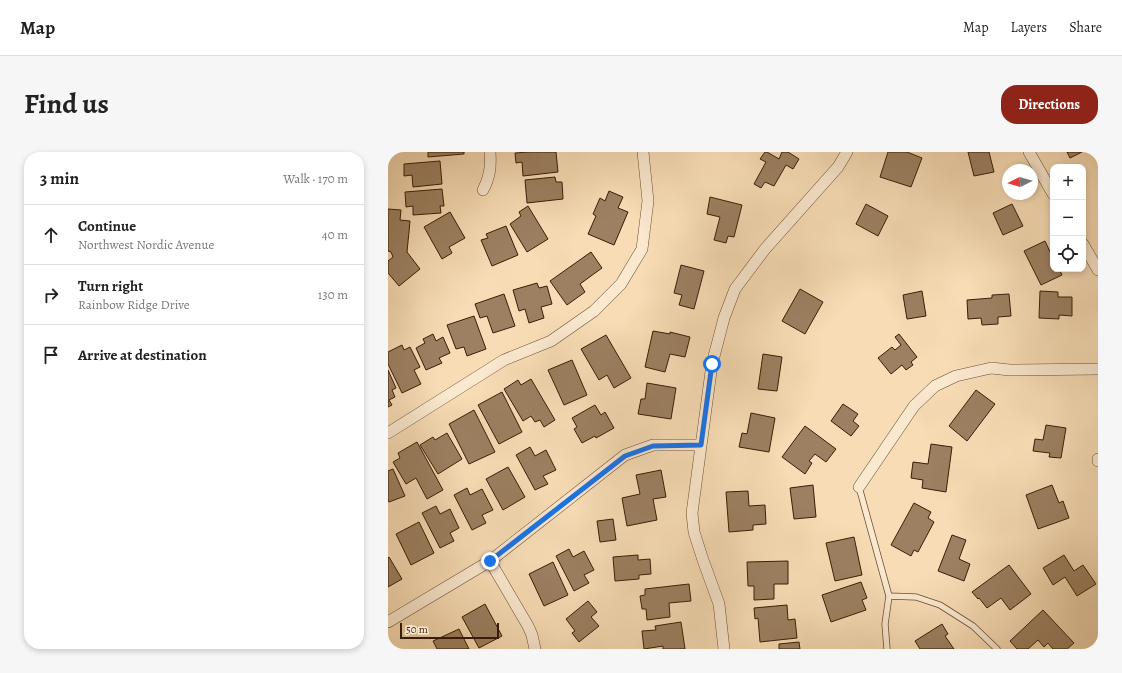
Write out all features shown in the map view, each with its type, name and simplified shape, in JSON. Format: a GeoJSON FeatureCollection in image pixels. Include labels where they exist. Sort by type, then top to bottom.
{"type":"FeatureCollection","features":[{"type":"Feature","properties":{"kind":"street"},"geometry":{"type":"LineString","coordinates":[[484,190],[488,180],[491,163],[490,152]]}},
{"type":"Feature","properties":{"kind":"street"},"geometry":{"type":"LineString","coordinates":[[388,433],[504,360],[552,341],[594,311],[621,284],[642,249],[648,201],[643,152]]}},
{"type":"Feature","properties":{"kind":"street"},"geometry":{"type":"LineString","coordinates":[[724,649],[719,604],[694,532],[692,513],[712,364],[724,318],[735,289],[765,249],[838,167],[847,152]]}},
{"type":"Feature","properties":{"kind":"street"},"geometry":{"type":"LineString","coordinates":[[1029,152],[1050,189]]}},
{"type":"Feature","properties":{"kind":"street"},"geometry":{"type":"LineString","coordinates":[[1086,249],[1098,270]]}},
{"type":"Feature","properties":{"kind":"street"},"geometry":{"type":"LineString","coordinates":[[859,487],[914,406],[935,386],[956,376],[991,368],[1010,370],[1098,369]]}},
{"type":"Feature","properties":{"kind":"street"},"geometry":{"type":"LineString","coordinates":[[388,622],[490,561],[625,456],[653,446],[701,445]]}},
{"type":"Feature","properties":{"kind":"street"},"geometry":{"type":"LineString","coordinates":[[490,561],[528,626],[532,634],[535,649]]}},
{"type":"Feature","properties":{"kind":"lane"},"geometry":{"type":"LineString","coordinates":[[859,487],[889,596],[885,624],[887,649]]}},
{"type":"Feature","properties":{"kind":"lane"},"geometry":{"type":"LineString","coordinates":[[889,596],[916,598],[940,605],[973,626],[997,649]]}},
{"type":"Feature","properties":{"kind":"building"},"geometry":{"type":"Polygon","coordinates":[[[428,152],[464,152],[464,154],[428,157],[428,152]]]}},
{"type":"Feature","properties":{"kind":"building"},"geometry":{"type":"Polygon","coordinates":[[[556,152],[558,172],[523,176],[522,162],[516,163],[515,153],[556,152]]]}},
{"type":"Feature","properties":{"kind":"building"},"geometry":{"type":"Polygon","coordinates":[[[765,152],[779,159],[782,152],[788,152],[799,159],[793,169],[786,165],[774,186],[765,182],[761,188],[754,184],[766,162],[760,159],[765,152]]]}},
{"type":"Feature","properties":{"kind":"building"},"geometry":{"type":"Polygon","coordinates":[[[888,152],[907,152],[922,158],[911,187],[880,177],[888,152]]]}},
{"type":"Feature","properties":{"kind":"building"},"geometry":{"type":"Polygon","coordinates":[[[968,152],[989,152],[994,172],[974,176],[968,152]]]}},
{"type":"Feature","properties":{"kind":"building"},"geometry":{"type":"Polygon","coordinates":[[[1067,152],[1082,152],[1070,158],[1067,152]]]}},
{"type":"Feature","properties":{"kind":"building"},"geometry":{"type":"Polygon","coordinates":[[[440,161],[442,184],[413,187],[412,175],[404,176],[404,164],[440,161]]]}},
{"type":"Feature","properties":{"kind":"building"},"geometry":{"type":"Polygon","coordinates":[[[555,177],[556,182],[562,182],[563,199],[527,203],[525,180],[555,177]]]}},
{"type":"Feature","properties":{"kind":"building"},"geometry":{"type":"Polygon","coordinates":[[[442,189],[444,206],[440,206],[441,213],[413,215],[413,206],[406,207],[405,192],[442,189]]]}},
{"type":"Feature","properties":{"kind":"building"},"geometry":{"type":"Polygon","coordinates":[[[609,191],[623,197],[618,208],[628,212],[614,245],[588,234],[596,216],[593,214],[600,198],[605,201],[609,191]]]}},
{"type":"Feature","properties":{"kind":"building"},"geometry":{"type":"Polygon","coordinates":[[[710,197],[742,205],[734,237],[728,236],[726,243],[714,240],[720,217],[707,214],[710,197]]]}},
{"type":"Feature","properties":{"kind":"building"},"geometry":{"type":"Polygon","coordinates":[[[866,204],[888,216],[878,236],[856,224],[866,204]]]}},
{"type":"Feature","properties":{"kind":"building"},"geometry":{"type":"Polygon","coordinates":[[[1012,204],[1023,226],[1003,235],[993,213],[1012,204]]]}},
{"type":"Feature","properties":{"kind":"building"},"geometry":{"type":"Polygon","coordinates":[[[528,206],[548,239],[527,252],[510,224],[521,216],[519,212],[528,206]]]}},
{"type":"Feature","properties":{"kind":"building"},"geometry":{"type":"Polygon","coordinates":[[[388,209],[401,210],[400,220],[410,221],[407,252],[420,269],[399,286],[388,273],[388,261],[393,257],[391,252],[388,251],[388,209]]]}},
{"type":"Feature","properties":{"kind":"building"},"geometry":{"type":"Polygon","coordinates":[[[450,212],[465,238],[449,247],[452,253],[442,259],[424,227],[450,212]]]}},
{"type":"Feature","properties":{"kind":"building"},"geometry":{"type":"Polygon","coordinates":[[[506,226],[518,255],[492,266],[481,240],[488,238],[486,234],[506,226]]]}},
{"type":"Feature","properties":{"kind":"building"},"geometry":{"type":"Polygon","coordinates":[[[1045,241],[1050,252],[1050,272],[1060,272],[1062,275],[1041,285],[1024,251],[1045,241]]]}},
{"type":"Feature","properties":{"kind":"building"},"geometry":{"type":"Polygon","coordinates":[[[591,252],[602,268],[580,284],[585,292],[567,305],[550,281],[591,252]]]}},
{"type":"Feature","properties":{"kind":"building"},"geometry":{"type":"Polygon","coordinates":[[[681,265],[704,271],[694,309],[679,305],[682,295],[674,293],[681,265]]]}},
{"type":"Feature","properties":{"kind":"building"},"geometry":{"type":"Polygon","coordinates":[[[537,283],[539,288],[547,286],[552,304],[541,307],[544,318],[529,323],[525,309],[519,311],[513,290],[537,283]]]}},
{"type":"Feature","properties":{"kind":"building"},"geometry":{"type":"Polygon","coordinates":[[[800,289],[823,302],[805,334],[782,321],[800,289]]]}},
{"type":"Feature","properties":{"kind":"building"},"geometry":{"type":"Polygon","coordinates":[[[922,291],[926,316],[907,319],[903,295],[922,291]]]}},
{"type":"Feature","properties":{"kind":"building"},"geometry":{"type":"Polygon","coordinates":[[[1040,291],[1058,292],[1058,297],[1072,297],[1072,316],[1059,315],[1059,319],[1039,318],[1040,291]]]}},
{"type":"Feature","properties":{"kind":"building"},"geometry":{"type":"Polygon","coordinates":[[[504,294],[515,326],[493,333],[487,316],[480,318],[475,304],[504,294]]]}},
{"type":"Feature","properties":{"kind":"building"},"geometry":{"type":"Polygon","coordinates":[[[1009,294],[1011,316],[998,317],[998,324],[982,325],[981,318],[968,319],[967,300],[992,298],[992,295],[1009,294]]]}},
{"type":"Feature","properties":{"kind":"building"},"geometry":{"type":"Polygon","coordinates":[[[474,316],[486,349],[467,356],[464,347],[456,349],[447,325],[474,316]]]}},
{"type":"Feature","properties":{"kind":"building"},"geometry":{"type":"Polygon","coordinates":[[[653,331],[670,334],[670,332],[690,337],[685,357],[670,354],[665,372],[645,367],[653,331]]]}},
{"type":"Feature","properties":{"kind":"building"},"geometry":{"type":"Polygon","coordinates":[[[433,334],[436,341],[443,337],[450,353],[439,358],[442,363],[426,370],[416,348],[425,343],[423,339],[433,334]]]}},
{"type":"Feature","properties":{"kind":"building"},"geometry":{"type":"Polygon","coordinates":[[[899,334],[917,357],[911,362],[913,365],[906,370],[902,365],[891,374],[878,358],[892,347],[895,350],[901,345],[895,337],[899,334]]]}},
{"type":"Feature","properties":{"kind":"building"},"geometry":{"type":"Polygon","coordinates":[[[606,335],[631,378],[614,388],[607,375],[599,380],[581,349],[606,335]]]}},
{"type":"Feature","properties":{"kind":"building"},"geometry":{"type":"Polygon","coordinates":[[[402,345],[404,350],[410,347],[420,367],[414,370],[421,384],[402,393],[388,364],[388,352],[402,345]]]}},
{"type":"Feature","properties":{"kind":"building"},"geometry":{"type":"Polygon","coordinates":[[[763,354],[782,357],[777,391],[758,389],[763,354]]]}},
{"type":"Feature","properties":{"kind":"building"},"geometry":{"type":"Polygon","coordinates":[[[572,360],[587,395],[564,405],[548,370],[572,360]]]}},
{"type":"Feature","properties":{"kind":"building"},"geometry":{"type":"Polygon","coordinates":[[[388,370],[396,388],[392,390],[395,397],[389,400],[392,405],[388,407],[388,370]]]}},
{"type":"Feature","properties":{"kind":"building"},"geometry":{"type":"Polygon","coordinates":[[[531,379],[555,420],[544,427],[540,420],[535,422],[531,416],[523,421],[504,389],[518,380],[521,385],[531,379]]]}},
{"type":"Feature","properties":{"kind":"building"},"geometry":{"type":"Polygon","coordinates":[[[647,383],[676,388],[671,419],[638,414],[641,399],[645,399],[647,383]]]}},
{"type":"Feature","properties":{"kind":"building"},"geometry":{"type":"Polygon","coordinates":[[[976,390],[995,404],[967,441],[949,426],[976,390]]]}},
{"type":"Feature","properties":{"kind":"building"},"geometry":{"type":"Polygon","coordinates":[[[502,392],[522,432],[499,444],[478,405],[502,392]]]}},
{"type":"Feature","properties":{"kind":"building"},"geometry":{"type":"Polygon","coordinates":[[[843,404],[858,414],[853,421],[859,426],[851,436],[831,421],[843,404]]]}},
{"type":"Feature","properties":{"kind":"building"},"geometry":{"type":"Polygon","coordinates":[[[595,405],[601,415],[605,412],[614,428],[596,438],[595,436],[582,443],[574,429],[577,427],[572,418],[595,405]]]}},
{"type":"Feature","properties":{"kind":"building"},"geometry":{"type":"Polygon","coordinates":[[[474,410],[495,452],[469,464],[449,424],[474,410]]]}},
{"type":"Feature","properties":{"kind":"building"},"geometry":{"type":"Polygon","coordinates":[[[751,413],[775,418],[769,452],[739,447],[742,433],[747,434],[751,413]]]}},
{"type":"Feature","properties":{"kind":"building"},"geometry":{"type":"Polygon","coordinates":[[[1046,425],[1066,428],[1061,458],[1049,457],[1050,453],[1033,451],[1035,439],[1043,440],[1046,425]]]}},
{"type":"Feature","properties":{"kind":"building"},"geometry":{"type":"Polygon","coordinates":[[[805,426],[836,449],[826,462],[815,454],[809,461],[812,463],[805,474],[782,457],[805,426]]]}},
{"type":"Feature","properties":{"kind":"building"},"geometry":{"type":"Polygon","coordinates":[[[447,433],[462,459],[438,474],[420,445],[433,437],[435,440],[447,433]]]}},
{"type":"Feature","properties":{"kind":"building"},"geometry":{"type":"Polygon","coordinates":[[[417,442],[443,490],[427,499],[416,478],[406,484],[393,462],[400,458],[398,453],[417,442]]]}},
{"type":"Feature","properties":{"kind":"building"},"geometry":{"type":"Polygon","coordinates":[[[931,444],[952,447],[946,492],[922,488],[923,480],[911,478],[913,462],[928,464],[931,444]]]}},
{"type":"Feature","properties":{"kind":"building"},"geometry":{"type":"Polygon","coordinates":[[[530,447],[535,456],[546,450],[556,470],[543,476],[548,484],[535,490],[516,455],[530,447]]]}},
{"type":"Feature","properties":{"kind":"building"},"geometry":{"type":"Polygon","coordinates":[[[508,467],[525,497],[503,510],[486,479],[508,467]]]}},
{"type":"Feature","properties":{"kind":"building"},"geometry":{"type":"Polygon","coordinates":[[[393,469],[405,496],[389,502],[388,471],[393,469]]]}},
{"type":"Feature","properties":{"kind":"building"},"geometry":{"type":"Polygon","coordinates":[[[661,470],[666,497],[653,499],[657,520],[627,526],[622,498],[640,494],[636,475],[661,470]]]}},
{"type":"Feature","properties":{"kind":"building"},"geometry":{"type":"Polygon","coordinates":[[[813,485],[816,517],[794,519],[790,488],[813,485]]]}},
{"type":"Feature","properties":{"kind":"building"},"geometry":{"type":"Polygon","coordinates":[[[1052,485],[1059,503],[1063,501],[1069,518],[1038,529],[1026,495],[1052,485]]]}},
{"type":"Feature","properties":{"kind":"building"},"geometry":{"type":"Polygon","coordinates":[[[467,488],[470,495],[482,489],[493,510],[482,515],[486,523],[472,530],[454,495],[467,488]]]}},
{"type":"Feature","properties":{"kind":"building"},"geometry":{"type":"Polygon","coordinates":[[[748,491],[749,506],[765,505],[766,524],[753,525],[753,530],[729,532],[726,492],[748,491]]]}},
{"type":"Feature","properties":{"kind":"building"},"geometry":{"type":"Polygon","coordinates":[[[914,503],[931,512],[928,518],[934,522],[918,552],[914,550],[911,556],[891,545],[914,503]]]}},
{"type":"Feature","properties":{"kind":"building"},"geometry":{"type":"Polygon","coordinates":[[[436,506],[440,514],[450,509],[459,528],[450,533],[454,541],[440,548],[422,513],[436,506]]]}},
{"type":"Feature","properties":{"kind":"building"},"geometry":{"type":"Polygon","coordinates":[[[613,519],[616,540],[600,542],[597,521],[613,519]]]}},
{"type":"Feature","properties":{"kind":"building"},"geometry":{"type":"Polygon","coordinates":[[[419,522],[434,553],[411,565],[396,534],[419,522]]]}},
{"type":"Feature","properties":{"kind":"building"},"geometry":{"type":"Polygon","coordinates":[[[952,535],[966,540],[959,559],[970,564],[964,581],[938,571],[952,535]]]}},
{"type":"Feature","properties":{"kind":"building"},"geometry":{"type":"Polygon","coordinates":[[[854,537],[862,575],[835,581],[826,543],[854,537]]]}},
{"type":"Feature","properties":{"kind":"building"},"geometry":{"type":"Polygon","coordinates":[[[569,549],[573,557],[584,551],[594,570],[584,575],[589,583],[574,591],[556,556],[569,549]]]}},
{"type":"Feature","properties":{"kind":"building"},"geometry":{"type":"Polygon","coordinates":[[[638,555],[638,560],[650,559],[651,574],[639,575],[639,579],[615,581],[613,557],[638,555]]]}},
{"type":"Feature","properties":{"kind":"building"},"geometry":{"type":"Polygon","coordinates":[[[1064,555],[1074,571],[1083,565],[1096,584],[1077,596],[1065,577],[1053,585],[1043,568],[1064,555]]]}},
{"type":"Feature","properties":{"kind":"building"},"geometry":{"type":"Polygon","coordinates":[[[389,557],[402,579],[388,587],[388,558],[389,557]]]}},
{"type":"Feature","properties":{"kind":"building"},"geometry":{"type":"Polygon","coordinates":[[[788,561],[788,584],[774,584],[774,599],[754,600],[754,586],[748,586],[747,562],[788,561]]]}},
{"type":"Feature","properties":{"kind":"building"},"geometry":{"type":"Polygon","coordinates":[[[553,562],[568,595],[544,606],[529,574],[553,562]]]}},
{"type":"Feature","properties":{"kind":"building"},"geometry":{"type":"Polygon","coordinates":[[[1009,565],[1031,594],[1010,610],[1001,598],[987,608],[972,592],[1009,565]]]}},
{"type":"Feature","properties":{"kind":"building"},"geometry":{"type":"Polygon","coordinates":[[[861,582],[867,598],[862,600],[866,610],[831,622],[822,595],[861,582]]]}},
{"type":"Feature","properties":{"kind":"building"},"geometry":{"type":"Polygon","coordinates":[[[689,584],[691,601],[669,603],[670,617],[647,620],[646,609],[642,609],[640,596],[645,595],[645,589],[689,584]]]}},
{"type":"Feature","properties":{"kind":"building"},"geometry":{"type":"Polygon","coordinates":[[[588,601],[597,612],[591,617],[599,626],[579,642],[572,633],[575,631],[566,619],[588,601]]]}},
{"type":"Feature","properties":{"kind":"building"},"geometry":{"type":"Polygon","coordinates":[[[485,604],[502,636],[479,648],[462,617],[485,604]]]}},
{"type":"Feature","properties":{"kind":"building"},"geometry":{"type":"Polygon","coordinates":[[[787,605],[788,620],[795,619],[797,638],[760,642],[758,618],[755,619],[754,608],[787,605]]]}},
{"type":"Feature","properties":{"kind":"building"},"geometry":{"type":"Polygon","coordinates":[[[1043,610],[1074,643],[1067,649],[1053,649],[1048,643],[1044,647],[1038,640],[1028,649],[1017,649],[1010,641],[1043,610]]]}},
{"type":"Feature","properties":{"kind":"building"},"geometry":{"type":"Polygon","coordinates":[[[681,622],[685,649],[663,649],[663,646],[644,649],[642,631],[656,630],[655,626],[681,622]]]}},
{"type":"Feature","properties":{"kind":"building"},"geometry":{"type":"Polygon","coordinates":[[[942,624],[948,634],[945,636],[954,649],[920,649],[915,641],[942,624]]]}},
{"type":"Feature","properties":{"kind":"building"},"geometry":{"type":"Polygon","coordinates":[[[459,629],[469,649],[437,649],[433,641],[459,629]]]}},
{"type":"Feature","properties":{"kind":"building"},"geometry":{"type":"Polygon","coordinates":[[[799,642],[800,649],[779,649],[779,644],[799,642]]]}},
{"type":"Feature","properties":{"kind":"route"},"geometry":{"type":"LineString","coordinates":[[490,561],[625,456],[653,446],[701,445],[712,364]]}}]}
